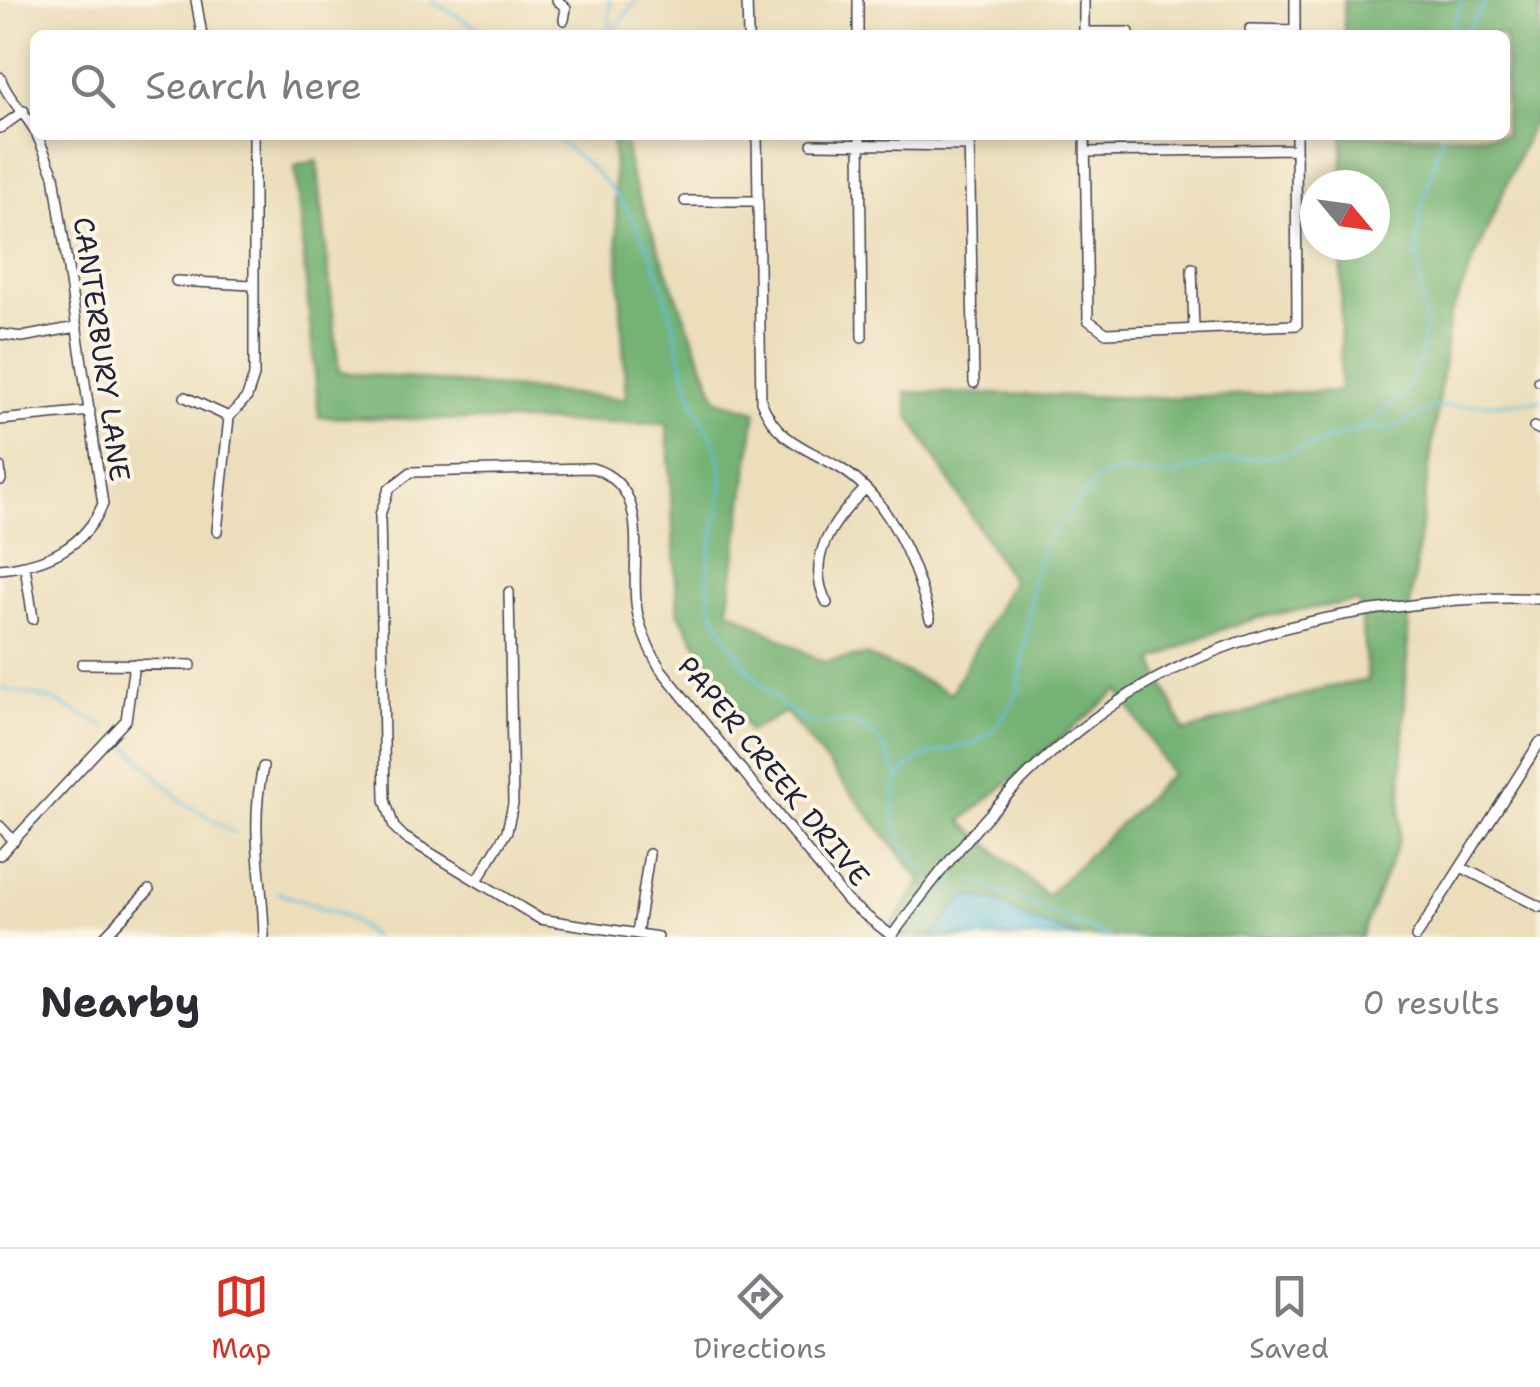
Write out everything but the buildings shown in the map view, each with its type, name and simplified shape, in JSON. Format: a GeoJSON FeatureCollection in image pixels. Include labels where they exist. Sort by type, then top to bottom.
{"type":"FeatureCollection","features":[{"type":"Feature","properties":{"kind":"street"},"geometry":{"type":"LineString","coordinates":[[196,0],[201,30]]}},
{"type":"Feature","properties":{"kind":"street"},"geometry":{"type":"LineString","coordinates":[[558,0],[566,8],[564,20]]}},
{"type":"Feature","properties":{"kind":"street"},"geometry":{"type":"LineString","coordinates":[[745,30],[747,0]]}},
{"type":"Feature","properties":{"kind":"street"},"geometry":{"type":"LineString","coordinates":[[858,0],[858,30]]}},
{"type":"Feature","properties":{"kind":"street"},"geometry":{"type":"LineString","coordinates":[[1084,0],[1084,30]]}},
{"type":"Feature","properties":{"kind":"street"},"geometry":{"type":"LineString","coordinates":[[1295,0],[1295,30]]}},
{"type":"Feature","properties":{"kind":"street"},"geometry":{"type":"LineString","coordinates":[[1250,29],[1265,30]]}},
{"type":"Feature","properties":{"kind":"street","name":"CANTERBURY LANE"},"geometry":{"type":"LineString","coordinates":[[0,77],[6,94],[30,122]]}},
{"type":"Feature","properties":{"kind":"street"},"geometry":{"type":"LineString","coordinates":[[0,128],[24,111]]}},
{"type":"Feature","properties":{"kind":"street","name":"CANTERBURY LANE"},"geometry":{"type":"LineString","coordinates":[[0,569],[55,556],[80,541],[102,504],[54,175],[39,140]]}},
{"type":"Feature","properties":{"kind":"street"},"geometry":{"type":"LineString","coordinates":[[216,530],[228,417],[247,396],[254,376],[254,140]]}},
{"type":"Feature","properties":{"kind":"street"},"geometry":{"type":"LineString","coordinates":[[756,140],[760,400],[769,422],[786,440],[842,469],[864,490],[906,548],[930,619]]}},
{"type":"Feature","properties":{"kind":"street"},"geometry":{"type":"LineString","coordinates":[[812,144],[850,140]]}},
{"type":"Feature","properties":{"kind":"street"},"geometry":{"type":"LineString","coordinates":[[860,140],[862,338]]}},
{"type":"Feature","properties":{"kind":"street"},"geometry":{"type":"LineString","coordinates":[[914,140],[969,141],[974,384]]}},
{"type":"Feature","properties":{"kind":"street"},"geometry":{"type":"LineString","coordinates":[[1084,140],[1088,320],[1106,333],[1296,325],[1296,140]]}},
{"type":"Feature","properties":{"kind":"street"},"geometry":{"type":"LineString","coordinates":[[1084,152],[1296,149]]}},
{"type":"Feature","properties":{"kind":"street"},"geometry":{"type":"LineString","coordinates":[[686,201],[758,201]]}},
{"type":"Feature","properties":{"kind":"street"},"geometry":{"type":"LineString","coordinates":[[1192,268],[1194,330]]}},
{"type":"Feature","properties":{"kind":"street"},"geometry":{"type":"LineString","coordinates":[[176,280],[252,286]]}},
{"type":"Feature","properties":{"kind":"street"},"geometry":{"type":"LineString","coordinates":[[0,334],[22,337],[77,326]]}},
{"type":"Feature","properties":{"kind":"street"},"geometry":{"type":"LineString","coordinates":[[184,396],[228,417]]}},
{"type":"Feature","properties":{"kind":"street"},"geometry":{"type":"LineString","coordinates":[[0,420],[90,410]]}},
{"type":"Feature","properties":{"kind":"street"},"geometry":{"type":"LineString","coordinates":[[0,467],[1,480]]}},
{"type":"Feature","properties":{"kind":"street","name":"PAPER CREEK DRIVE"},"geometry":{"type":"LineString","coordinates":[[658,937],[540,919],[404,837],[388,815],[382,502],[399,478],[424,469],[592,468],[618,479],[634,509],[636,606],[648,648],[848,901],[892,936]]}},
{"type":"Feature","properties":{"kind":"street"},"geometry":{"type":"LineString","coordinates":[[827,603],[818,585],[820,551],[840,514],[864,490]]}},
{"type":"Feature","properties":{"kind":"street"},"geometry":{"type":"LineString","coordinates":[[25,566],[33,619]]}},
{"type":"Feature","properties":{"kind":"street"},"geometry":{"type":"LineString","coordinates":[[477,882],[506,832],[513,804],[509,592]]}},
{"type":"Feature","properties":{"kind":"street"},"geometry":{"type":"LineString","coordinates":[[892,936],[972,831],[1027,773],[1111,708],[1188,659],[1242,638],[1316,618],[1424,603],[1540,599]]}},
{"type":"Feature","properties":{"kind":"street"},"geometry":{"type":"LineString","coordinates":[[82,664],[191,665]]}},
{"type":"Feature","properties":{"kind":"street"},"geometry":{"type":"LineString","coordinates":[[0,855],[126,720],[134,664]]}},
{"type":"Feature","properties":{"kind":"street"},"geometry":{"type":"LineString","coordinates":[[1416,937],[1540,742]]}},
{"type":"Feature","properties":{"kind":"street"},"geometry":{"type":"LineString","coordinates":[[263,767],[254,804],[254,842],[264,937]]}},
{"type":"Feature","properties":{"kind":"street"},"geometry":{"type":"LineString","coordinates":[[0,826],[14,841]]}},
{"type":"Feature","properties":{"kind":"street"},"geometry":{"type":"LineString","coordinates":[[637,934],[649,854]]}},
{"type":"Feature","properties":{"kind":"street"},"geometry":{"type":"LineString","coordinates":[[1462,867],[1540,907]]}},
{"type":"Feature","properties":{"kind":"street"},"geometry":{"type":"LineString","coordinates":[[104,937],[149,890]]}},
{"type":"Feature","properties":{"kind":"green space"},"geometry":{"type":"Polygon","coordinates":[[[1344,0],[1540,0],[1540,106],[1450,316],[1409,612],[1399,840],[1361,937],[883,937],[922,881],[786,712],[749,731],[678,612],[667,424],[319,417],[295,166],[317,161],[339,372],[626,399],[612,140],[625,140],[631,177],[717,400],[756,411],[728,609],[823,662],[866,655],[951,693],[1012,581],[909,416],[906,392],[1155,398],[1340,391],[1342,260],[1390,260],[1390,170],[1342,170],[1343,140],[1510,140],[1510,30],[1344,30],[1344,0]],[[1359,602],[1253,620],[1206,635],[1153,661],[1185,732],[1324,688],[1368,680],[1359,602]],[[1119,690],[961,821],[1047,896],[1171,774],[1119,690]]]}},
{"type":"Feature","properties":{"kind":"water"},"geometry":{"type":"Polygon","coordinates":[[[965,896],[995,901],[1028,920],[1082,937],[932,937],[965,896]]]}},
{"type":"Feature","properties":{"kind":"waterway"},"geometry":{"type":"LineString","coordinates":[[430,0],[481,30]]}},
{"type":"Feature","properties":{"kind":"waterway"},"geometry":{"type":"LineString","coordinates":[[610,0],[610,30]]}},
{"type":"Feature","properties":{"kind":"waterway"},"geometry":{"type":"LineString","coordinates":[[614,30],[637,0]]}},
{"type":"Feature","properties":{"kind":"waterway"},"geometry":{"type":"LineString","coordinates":[[1453,30],[1462,0]]}},
{"type":"Feature","properties":{"kind":"waterway"},"geometry":{"type":"LineString","coordinates":[[1467,30],[1488,0]]}},
{"type":"Feature","properties":{"kind":"waterway"},"geometry":{"type":"LineString","coordinates":[[556,140],[617,196],[656,267],[690,390],[721,465],[708,589],[727,637],[751,672],[780,703],[815,724],[840,722],[861,727],[877,739],[897,775]]}},
{"type":"Feature","properties":{"kind":"waterway"},"geometry":{"type":"LineString","coordinates":[[926,872],[907,850],[897,829],[894,805],[898,777],[921,757],[976,743],[995,729],[1018,692],[1034,577],[1045,541],[1100,477],[1121,472],[1171,476],[1211,463],[1285,454],[1366,427],[1405,393],[1421,355],[1425,324],[1417,248],[1421,209],[1441,140]]}},
{"type":"Feature","properties":{"kind":"waterway"},"geometry":{"type":"LineString","coordinates":[[1366,427],[1387,431],[1436,407],[1540,401]]}},
{"type":"Feature","properties":{"kind":"waterway"},"geometry":{"type":"LineString","coordinates":[[0,688],[53,700],[107,728]]}},
{"type":"Feature","properties":{"kind":"waterway"},"geometry":{"type":"LineString","coordinates":[[126,744],[183,802],[236,834]]}},
{"type":"Feature","properties":{"kind":"waterway"},"geometry":{"type":"LineString","coordinates":[[911,937],[943,900],[940,889],[955,879]]}},
{"type":"Feature","properties":{"kind":"waterway"},"geometry":{"type":"LineString","coordinates":[[970,879],[1109,937]]}},
{"type":"Feature","properties":{"kind":"waterway"},"geometry":{"type":"LineString","coordinates":[[279,893],[348,917],[373,937]]}}]}
